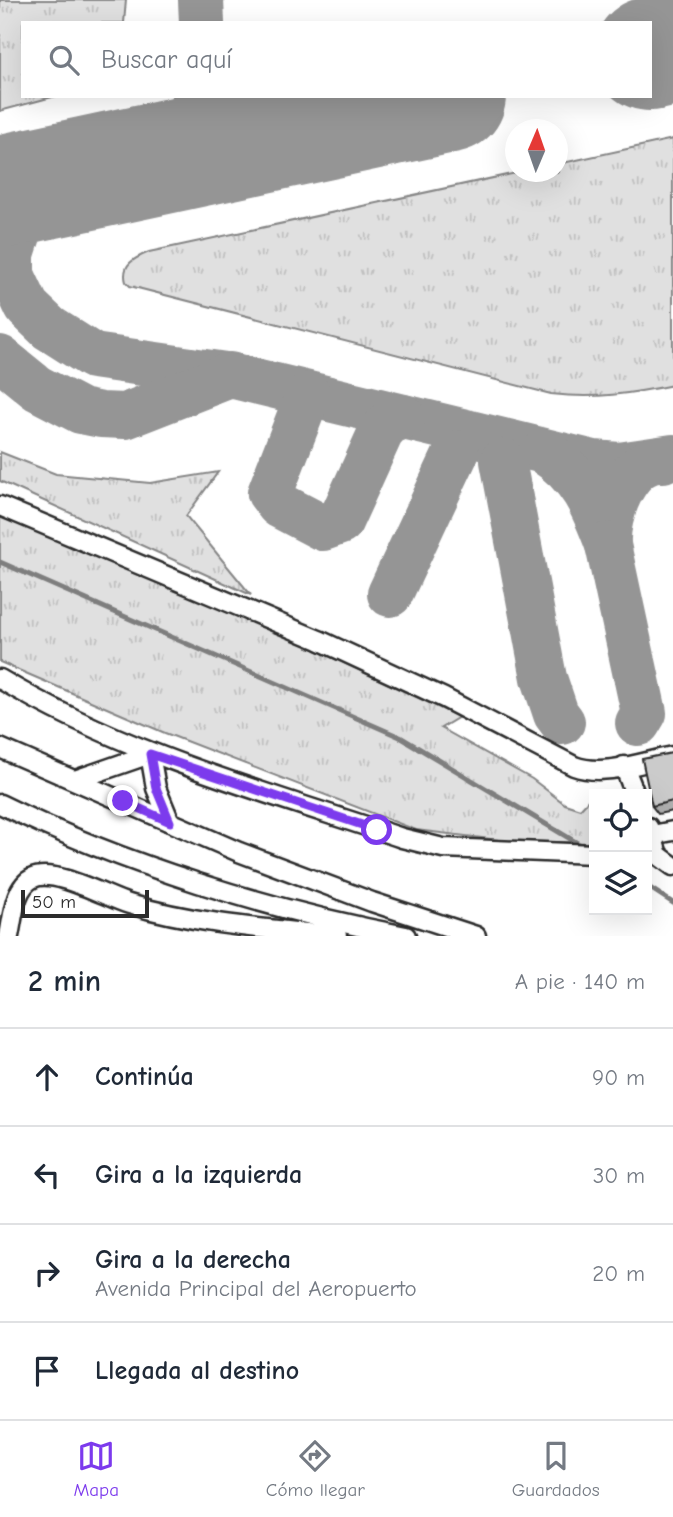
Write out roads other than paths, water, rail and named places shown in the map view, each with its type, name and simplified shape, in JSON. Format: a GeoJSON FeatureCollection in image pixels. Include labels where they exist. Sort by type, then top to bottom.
{"type":"FeatureCollection","features":[{"type":"Feature","properties":{"kind":"lane"},"geometry":{"type":"LineString","coordinates":[[0,506],[319,640],[444,698],[574,766],[593,771],[673,756]]}},
{"type":"Feature","properties":{"kind":"lane"},"geometry":{"type":"LineString","coordinates":[[0,679],[79,723],[150,754],[402,838],[443,848],[531,854],[589,854]]}},
{"type":"Feature","properties":{"kind":"lane"},"geometry":{"type":"LineString","coordinates":[[0,739],[40,763],[170,822],[372,902],[476,936]]}},
{"type":"Feature","properties":{"kind":"lane"},"geometry":{"type":"LineString","coordinates":[[0,748],[40,763]]}},
{"type":"Feature","properties":{"kind":"lane"},"geometry":{"type":"LineString","coordinates":[[75,780],[150,754]]}},
{"type":"Feature","properties":{"kind":"lane"},"geometry":{"type":"LineString","coordinates":[[150,754],[156,788],[170,822]]}},
{"type":"Feature","properties":{"kind":"lane"},"geometry":{"type":"LineString","coordinates":[[624,766],[633,789]]}},
{"type":"Feature","properties":{"kind":"lane"},"geometry":{"type":"LineString","coordinates":[[0,804],[50,828],[182,876],[406,936]]}},
{"type":"Feature","properties":{"kind":"lane"},"geometry":{"type":"LineString","coordinates":[[652,830],[673,831]]}},
{"type":"Feature","properties":{"kind":"lane"},"geometry":{"type":"LineString","coordinates":[[652,838],[659,855],[673,866]]}},
{"type":"Feature","properties":{"kind":"lane"},"geometry":{"type":"LineString","coordinates":[[9,936],[20,891],[27,882],[41,876],[61,878],[129,904],[176,916],[337,936]]}},
{"type":"Feature","properties":{"kind":"lane"},"geometry":{"type":"LineString","coordinates":[[354,936],[385,932]]}},
{"type":"Feature","properties":{"kind":"waterway"},"geometry":{"type":"LineString","coordinates":[[0,562],[400,737],[584,847]]}},
{"type":"Feature","properties":{"kind":"waterway"},"geometry":{"type":"LineString","coordinates":[[652,889],[673,903]]}}]}
